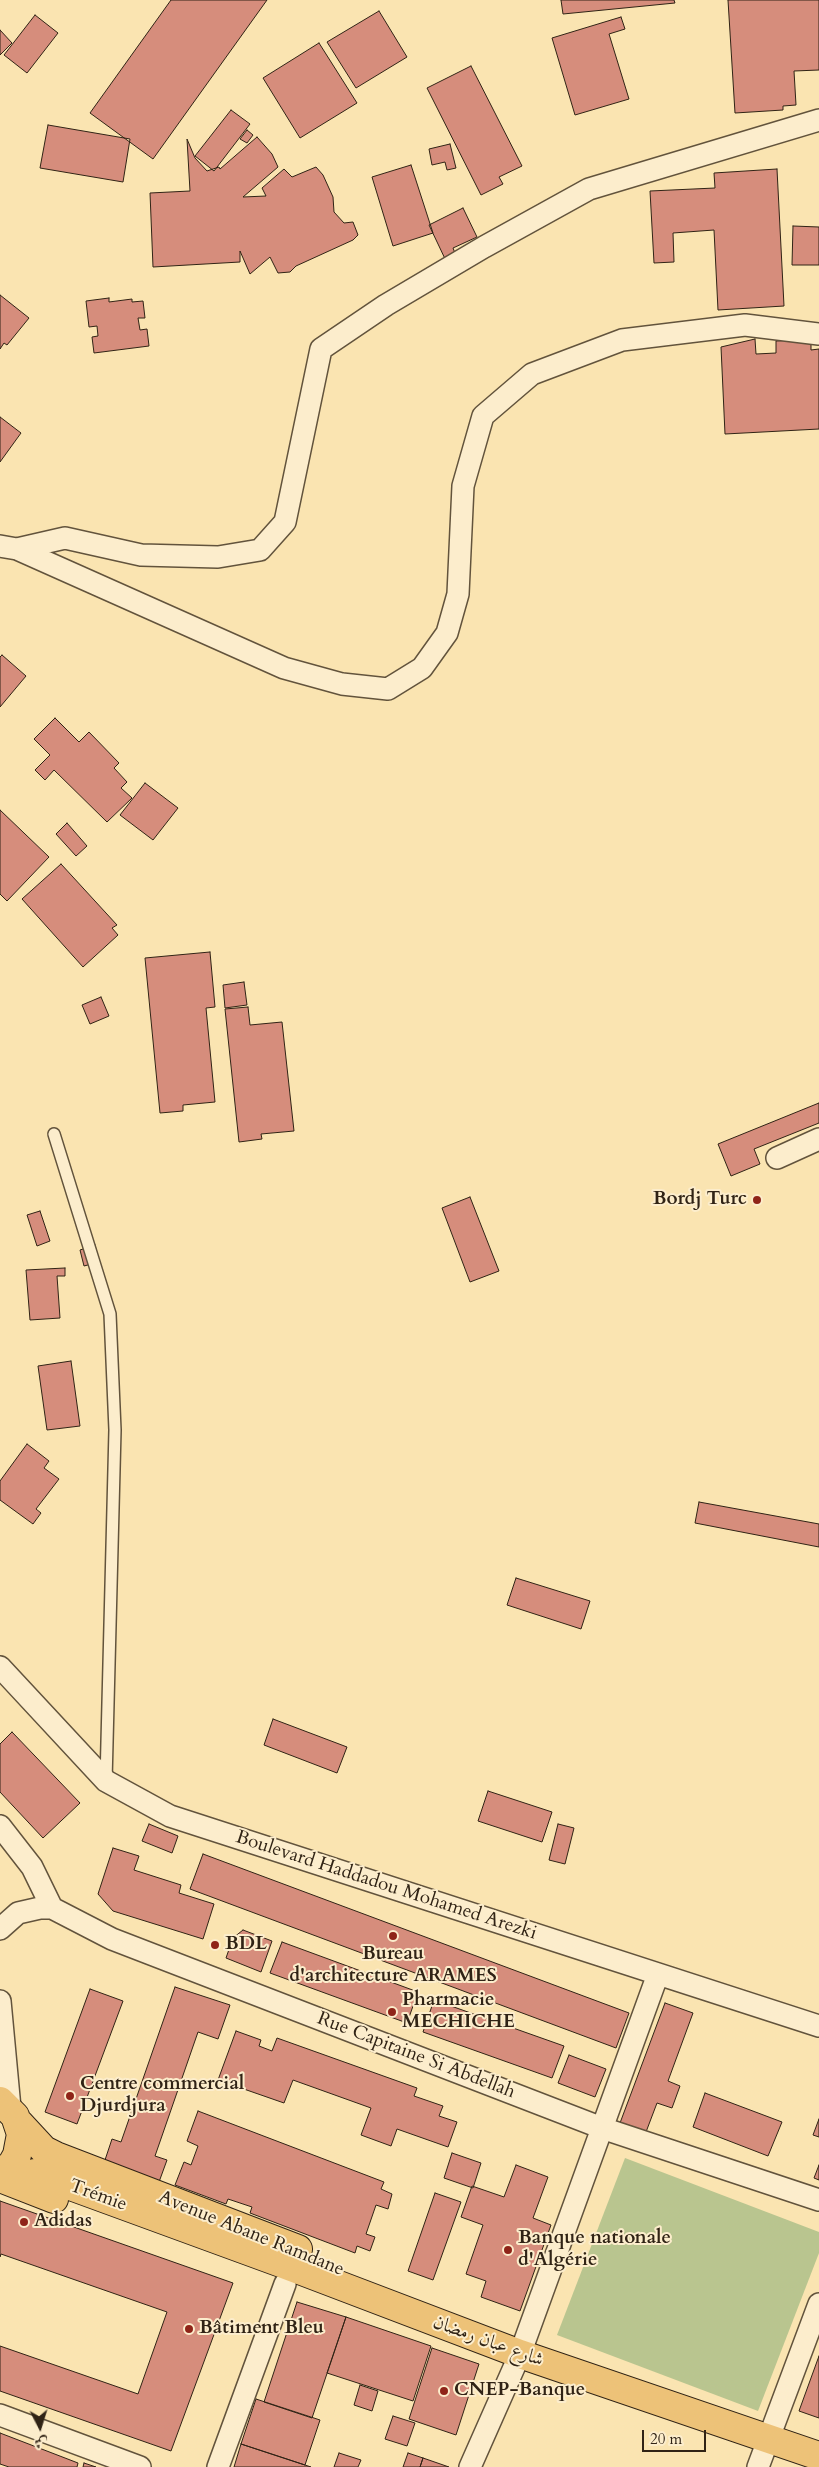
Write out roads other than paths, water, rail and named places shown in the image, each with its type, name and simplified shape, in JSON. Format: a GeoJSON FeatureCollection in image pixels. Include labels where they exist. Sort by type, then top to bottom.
{"type":"FeatureCollection","features":[{"type":"Feature","properties":{"kind":"main road"},"geometry":{"type":"LineString","coordinates":[[0,2174],[12,2164],[20,2144],[10,2111]]}},
{"type":"Feature","properties":{"kind":"main road","name":"Avenue Abane Ramdane"},"geometry":{"type":"LineString","coordinates":[[10,2111],[44,2150],[346,2270],[385,2304]]}},
{"type":"Feature","properties":{"kind":"main road","name":"Trémie"},"geometry":{"type":"LineString","coordinates":[[35,2173],[280,2263],[385,2304]]}},
{"type":"Feature","properties":{"kind":"main road","name":"Avenue Abane Ramdane"},"geometry":{"type":"LineString","coordinates":[[0,2178],[328,2300],[385,2304]]}},
{"type":"Feature","properties":{"kind":"main road","name":"شارع عبان رمضان"},"geometry":{"type":"LineString","coordinates":[[385,2304],[520,2354],[819,2456]]}},
{"type":"Feature","properties":{"kind":"street"},"geometry":{"type":"LineString","coordinates":[[8,547],[65,538],[141,555],[218,557],[260,550],[285,522],[322,349],[386,305],[484,247],[589,189],[819,120]]}},
{"type":"Feature","properties":{"kind":"street"},"geometry":{"type":"LineString","coordinates":[[8,547],[284,668],[342,684],[388,689],[422,668],[446,633],[458,594],[463,486],[482,416],[532,374],[622,340],[745,325],[819,334]]}},
{"type":"Feature","properties":{"kind":"street"},"geometry":{"type":"LineString","coordinates":[[777,1158],[819,1139]]}},
{"type":"Feature","properties":{"kind":"street","name":"Boulevard Haddadou Mohamed Arezki"},"geometry":{"type":"LineString","coordinates":[[0,1667],[106,1781],[170,1816],[819,2026]]}},
{"type":"Feature","properties":{"kind":"street"},"geometry":{"type":"LineString","coordinates":[[0,1826],[20,1850],[34,1872],[52,1908],[40,1908],[18,1913]]}},
{"type":"Feature","properties":{"kind":"street"},"geometry":{"type":"LineString","coordinates":[[0,1929],[26,1908],[34,1896],[34,1872]]}},
{"type":"Feature","properties":{"kind":"street","name":"Rue Capitaine Si Abdellah"},"geometry":{"type":"LineString","coordinates":[[52,1908],[112,1939],[602,2128],[819,2200]]}},
{"type":"Feature","properties":{"kind":"street"},"geometry":{"type":"LineString","coordinates":[[470,2467],[520,2354],[658,1974]]}},
{"type":"Feature","properties":{"kind":"street"},"geometry":{"type":"LineString","coordinates":[[0,2001],[10,2111]]}},
{"type":"Feature","properties":{"kind":"street"},"geometry":{"type":"LineString","coordinates":[[218,2467],[285,2284]]}},
{"type":"Feature","properties":{"kind":"street"},"geometry":{"type":"LineString","coordinates":[[758,2467],[767,2438],[819,2304]]}},
{"type":"Feature","properties":{"kind":"street"},"geometry":{"type":"LineString","coordinates":[[0,2415],[140,2467]]}},
{"type":"Feature","properties":{"kind":"lane"},"geometry":{"type":"LineString","coordinates":[[54,1134],[110,1314],[115,1430],[106,1781]]}},
{"type":"Feature","properties":{"kind":"place","name":"Bordj Turc"},"geometry":{"type":"Point","coordinates":[757,1200]}},
{"type":"Feature","properties":{"kind":"place","name":"Bureau d'architecture ARAMES"},"geometry":{"type":"Point","coordinates":[393,1936]}},
{"type":"Feature","properties":{"kind":"place","name":"BDL"},"geometry":{"type":"Point","coordinates":[215,1945]}},
{"type":"Feature","properties":{"kind":"place","name":"Pharmacie MECHICHE"},"geometry":{"type":"Point","coordinates":[392,2012]}},
{"type":"Feature","properties":{"kind":"place","name":"Centre commercial Djurdjura"},"geometry":{"type":"Point","coordinates":[70,2096]}},
{"type":"Feature","properties":{"kind":"place","name":"Adidas"},"geometry":{"type":"Point","coordinates":[24,2222]}},
{"type":"Feature","properties":{"kind":"place","name":"Banque nationale d'Algérie"},"geometry":{"type":"Point","coordinates":[508,2250]}},
{"type":"Feature","properties":{"kind":"place","name":"Bâtiment Bleu"},"geometry":{"type":"Point","coordinates":[189,2329]}},
{"type":"Feature","properties":{"kind":"place","name":"CNEP-Banque"},"geometry":{"type":"Point","coordinates":[444,2391]}}]}
